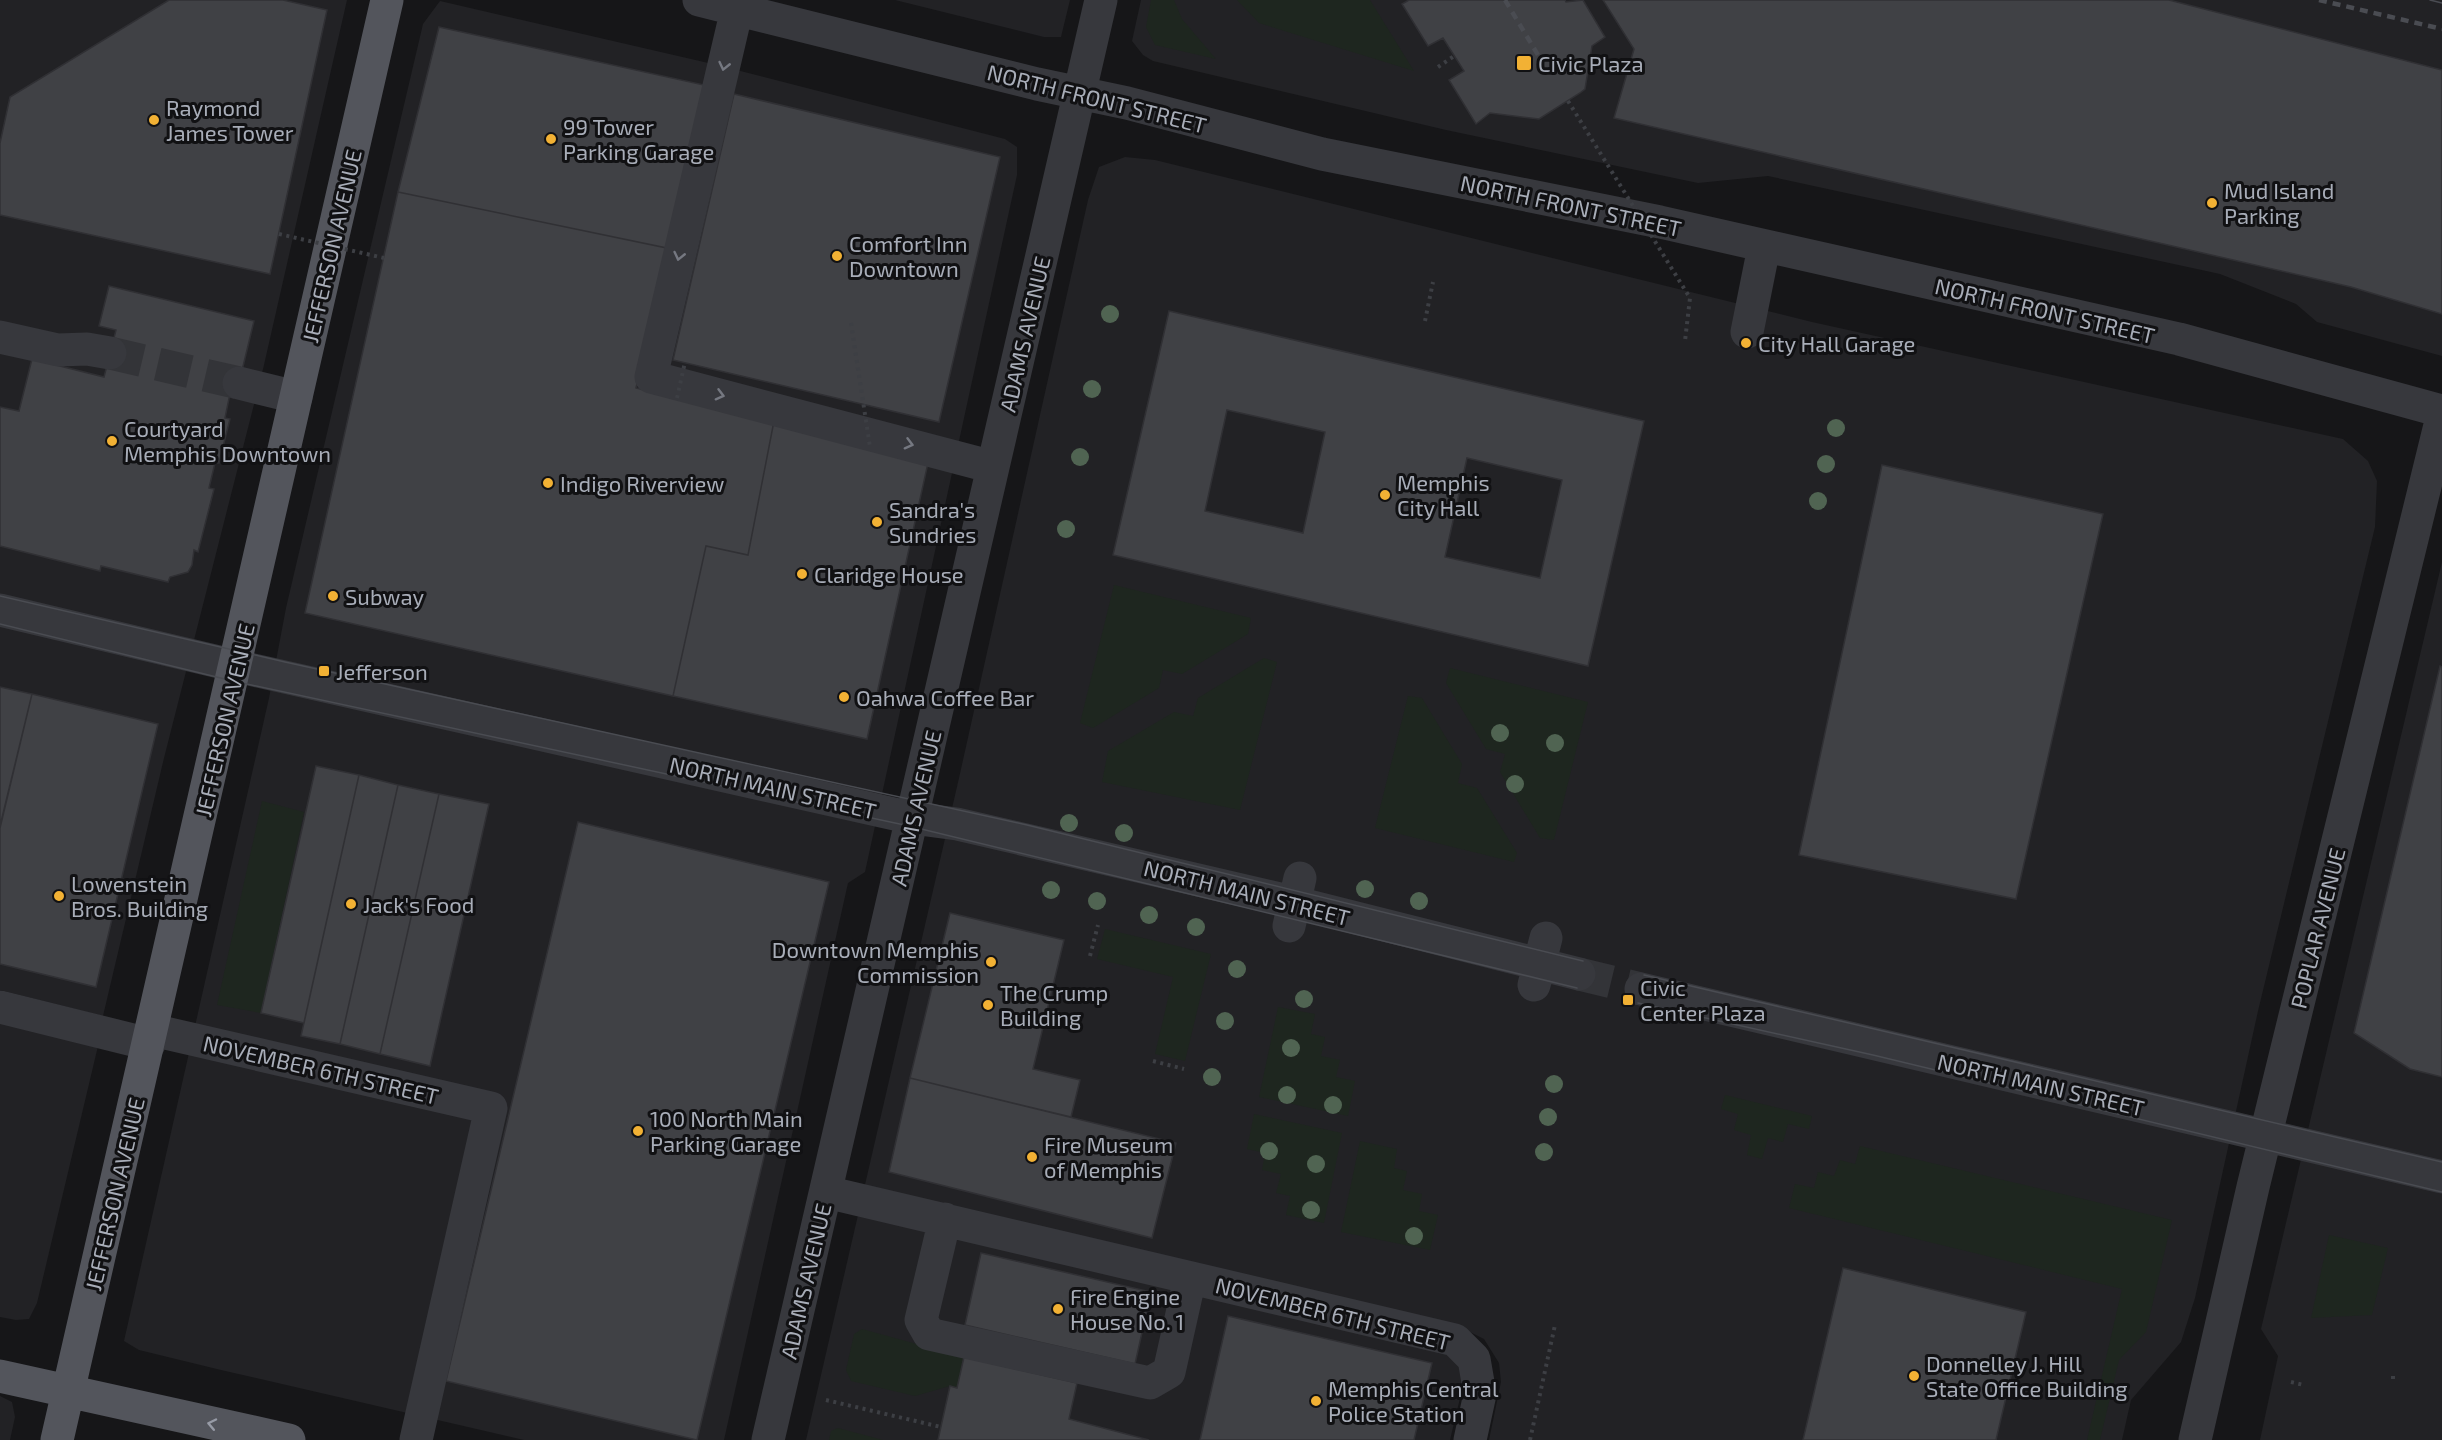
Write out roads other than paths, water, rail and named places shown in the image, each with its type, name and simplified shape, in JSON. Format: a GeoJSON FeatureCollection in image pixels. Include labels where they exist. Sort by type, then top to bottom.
{"type":"FeatureCollection","features":[{"type":"Feature","properties":{"kind":"main road","name":"JEFFERSON AVENUE"},"geometry":{"type":"LineString","coordinates":[[57,1440],[387,0]]}},
{"type":"Feature","properties":{"kind":"main road"},"geometry":{"type":"LineString","coordinates":[[0,1376],[289,1440]]}},
{"type":"Feature","properties":{"kind":"street","name":"NORTH FRONT STREET"},"geometry":{"type":"LineString","coordinates":[[699,0],[1322,154],[1660,222],[2179,339],[2442,411]]}},
{"type":"Feature","properties":{"kind":"street","name":"ADAMS AVENUE"},"geometry":{"type":"LineString","coordinates":[[768,1440],[1101,0]]}},
{"type":"Feature","properties":{"kind":"street"},"geometry":{"type":"LineString","coordinates":[[737,9],[651,377],[993,467]]}},
{"type":"Feature","properties":{"kind":"street"},"geometry":{"type":"LineString","coordinates":[[1747,332],[1764,246]]}},
{"type":"Feature","properties":{"kind":"street"},"geometry":{"type":"LineString","coordinates":[[0,337],[58,350],[87,349],[110,353]]}},
{"type":"Feature","properties":{"kind":"street"},"geometry":{"type":"LineString","coordinates":[[239,383],[296,397]]}},
{"type":"Feature","properties":{"kind":"street","name":"POPLAR AVENUE"},"geometry":{"type":"LineString","coordinates":[[2194,1440],[2442,417]]}},
{"type":"Feature","properties":{"kind":"street","name":"NORTH MAIN STREET"},"geometry":{"type":"LineString","coordinates":[[0,610],[236,666],[912,818],[957,824],[1294,902],[1579,974]]}},
{"type":"Feature","properties":{"kind":"street","name":"NORTH MAIN STREET"},"geometry":{"type":"LineString","coordinates":[[1641,989],[1875,1042],[2442,1177]]}},
{"type":"Feature","properties":{"kind":"street","name":"NOVEMBER 6TH STREET"},"geometry":{"type":"LineString","coordinates":[[0,1007],[491,1108],[416,1440]]}},
{"type":"Feature","properties":{"kind":"street","name":"NOVEMBER 6TH STREET"},"geometry":{"type":"LineString","coordinates":[[826,1192],[1455,1340],[1474,1359],[1479,1386],[1480,1394],[1470,1440]]}},
{"type":"Feature","properties":{"kind":"street"},"geometry":{"type":"LineString","coordinates":[[945,1219],[921,1320],[928,1334],[1150,1383],[1169,1372],[1190,1278]]}},
{"type":"Feature","properties":{"kind":"tunnel"},"geometry":{"type":"LineString","coordinates":[[110,353],[239,383]]}},
{"type":"Feature","properties":{"kind":"tunnel"},"geometry":{"type":"LineString","coordinates":[[1579,974],[1641,989]]}},
{"type":"Feature","properties":{"kind":"tram line"},"geometry":{"type":"LineString","coordinates":[[2430,0],[2442,3]]}},
{"type":"Feature","properties":{"kind":"tram line"},"geometry":{"type":"LineString","coordinates":[[0,596],[285,662],[1027,825],[1583,961]]}},
{"type":"Feature","properties":{"kind":"tram line"},"geometry":{"type":"LineString","coordinates":[[0,624],[233,681],[909,826],[1577,988]]}},
{"type":"Feature","properties":{"kind":"tram line"},"geometry":{"type":"LineString","coordinates":[[1644,975],[2442,1162]]}},
{"type":"Feature","properties":{"kind":"tram line"},"geometry":{"type":"LineString","coordinates":[[1638,1003],[1873,1055],[2442,1192]]}},
{"type":"Feature","properties":{"kind":"railway"},"geometry":{"type":"LineString","coordinates":[[1505,0],[1538,55]]}},
{"type":"Feature","properties":{"kind":"railway"},"geometry":{"type":"LineString","coordinates":[[2319,0],[2442,29]]}},
{"type":"Feature","properties":{"kind":"place","name":"Civic Plaza"},"geometry":{"type":"Point","coordinates":[1524,63]}},
{"type":"Feature","properties":{"kind":"place","name":"Raymond James Tower"},"geometry":{"type":"Point","coordinates":[154,120]}},
{"type":"Feature","properties":{"kind":"place","name":"99 Tower Parking Garage"},"geometry":{"type":"Point","coordinates":[551,139]}},
{"type":"Feature","properties":{"kind":"place","name":"Mud Island Parking"},"geometry":{"type":"Point","coordinates":[2212,203]}},
{"type":"Feature","properties":{"kind":"place","name":"Comfort Inn Downtown"},"geometry":{"type":"Point","coordinates":[837,256]}},
{"type":"Feature","properties":{"kind":"place","name":"City Hall Garage"},"geometry":{"type":"Point","coordinates":[1746,343]}},
{"type":"Feature","properties":{"kind":"place","name":"Courtyard Memphis Downtown"},"geometry":{"type":"Point","coordinates":[112,441]}},
{"type":"Feature","properties":{"kind":"place","name":"Indigo Riverview"},"geometry":{"type":"Point","coordinates":[548,483]}},
{"type":"Feature","properties":{"kind":"place","name":"Memphis City Hall"},"geometry":{"type":"Point","coordinates":[1385,495]}},
{"type":"Feature","properties":{"kind":"place","name":"Sandra's Sundries"},"geometry":{"type":"Point","coordinates":[877,522]}},
{"type":"Feature","properties":{"kind":"place","name":"Claridge House"},"geometry":{"type":"Point","coordinates":[802,574]}},
{"type":"Feature","properties":{"kind":"place","name":"Subway"},"geometry":{"type":"Point","coordinates":[333,596]}},
{"type":"Feature","properties":{"kind":"place","name":"Jefferson"},"geometry":{"type":"Point","coordinates":[324,671]}},
{"type":"Feature","properties":{"kind":"place","name":"Oahwa Coffee Bar"},"geometry":{"type":"Point","coordinates":[844,697]}},
{"type":"Feature","properties":{"kind":"place","name":"Lowenstein Bros. Building"},"geometry":{"type":"Point","coordinates":[59,896]}},
{"type":"Feature","properties":{"kind":"place","name":"Jack's Food"},"geometry":{"type":"Point","coordinates":[351,904]}},
{"type":"Feature","properties":{"kind":"place","name":"Downtown Memphis Commission"},"geometry":{"type":"Point","coordinates":[991,962]}},
{"type":"Feature","properties":{"kind":"place","name":"Civic Center Plaza"},"geometry":{"type":"Point","coordinates":[1628,1000]}},
{"type":"Feature","properties":{"kind":"place","name":"The Crump Building"},"geometry":{"type":"Point","coordinates":[988,1005]}},
{"type":"Feature","properties":{"kind":"place","name":"100 North Main Parking Garage"},"geometry":{"type":"Point","coordinates":[638,1131]}},
{"type":"Feature","properties":{"kind":"place","name":"Fire Museum of Memphis"},"geometry":{"type":"Point","coordinates":[1032,1157]}},
{"type":"Feature","properties":{"kind":"place","name":"Fire Engine House No. 1"},"geometry":{"type":"Point","coordinates":[1058,1309]}},
{"type":"Feature","properties":{"kind":"place","name":"Donnelley J. Hill State Office Building"},"geometry":{"type":"Point","coordinates":[1914,1376]}},
{"type":"Feature","properties":{"kind":"place","name":"Memphis Central Police Station"},"geometry":{"type":"Point","coordinates":[1316,1401]}}]}
